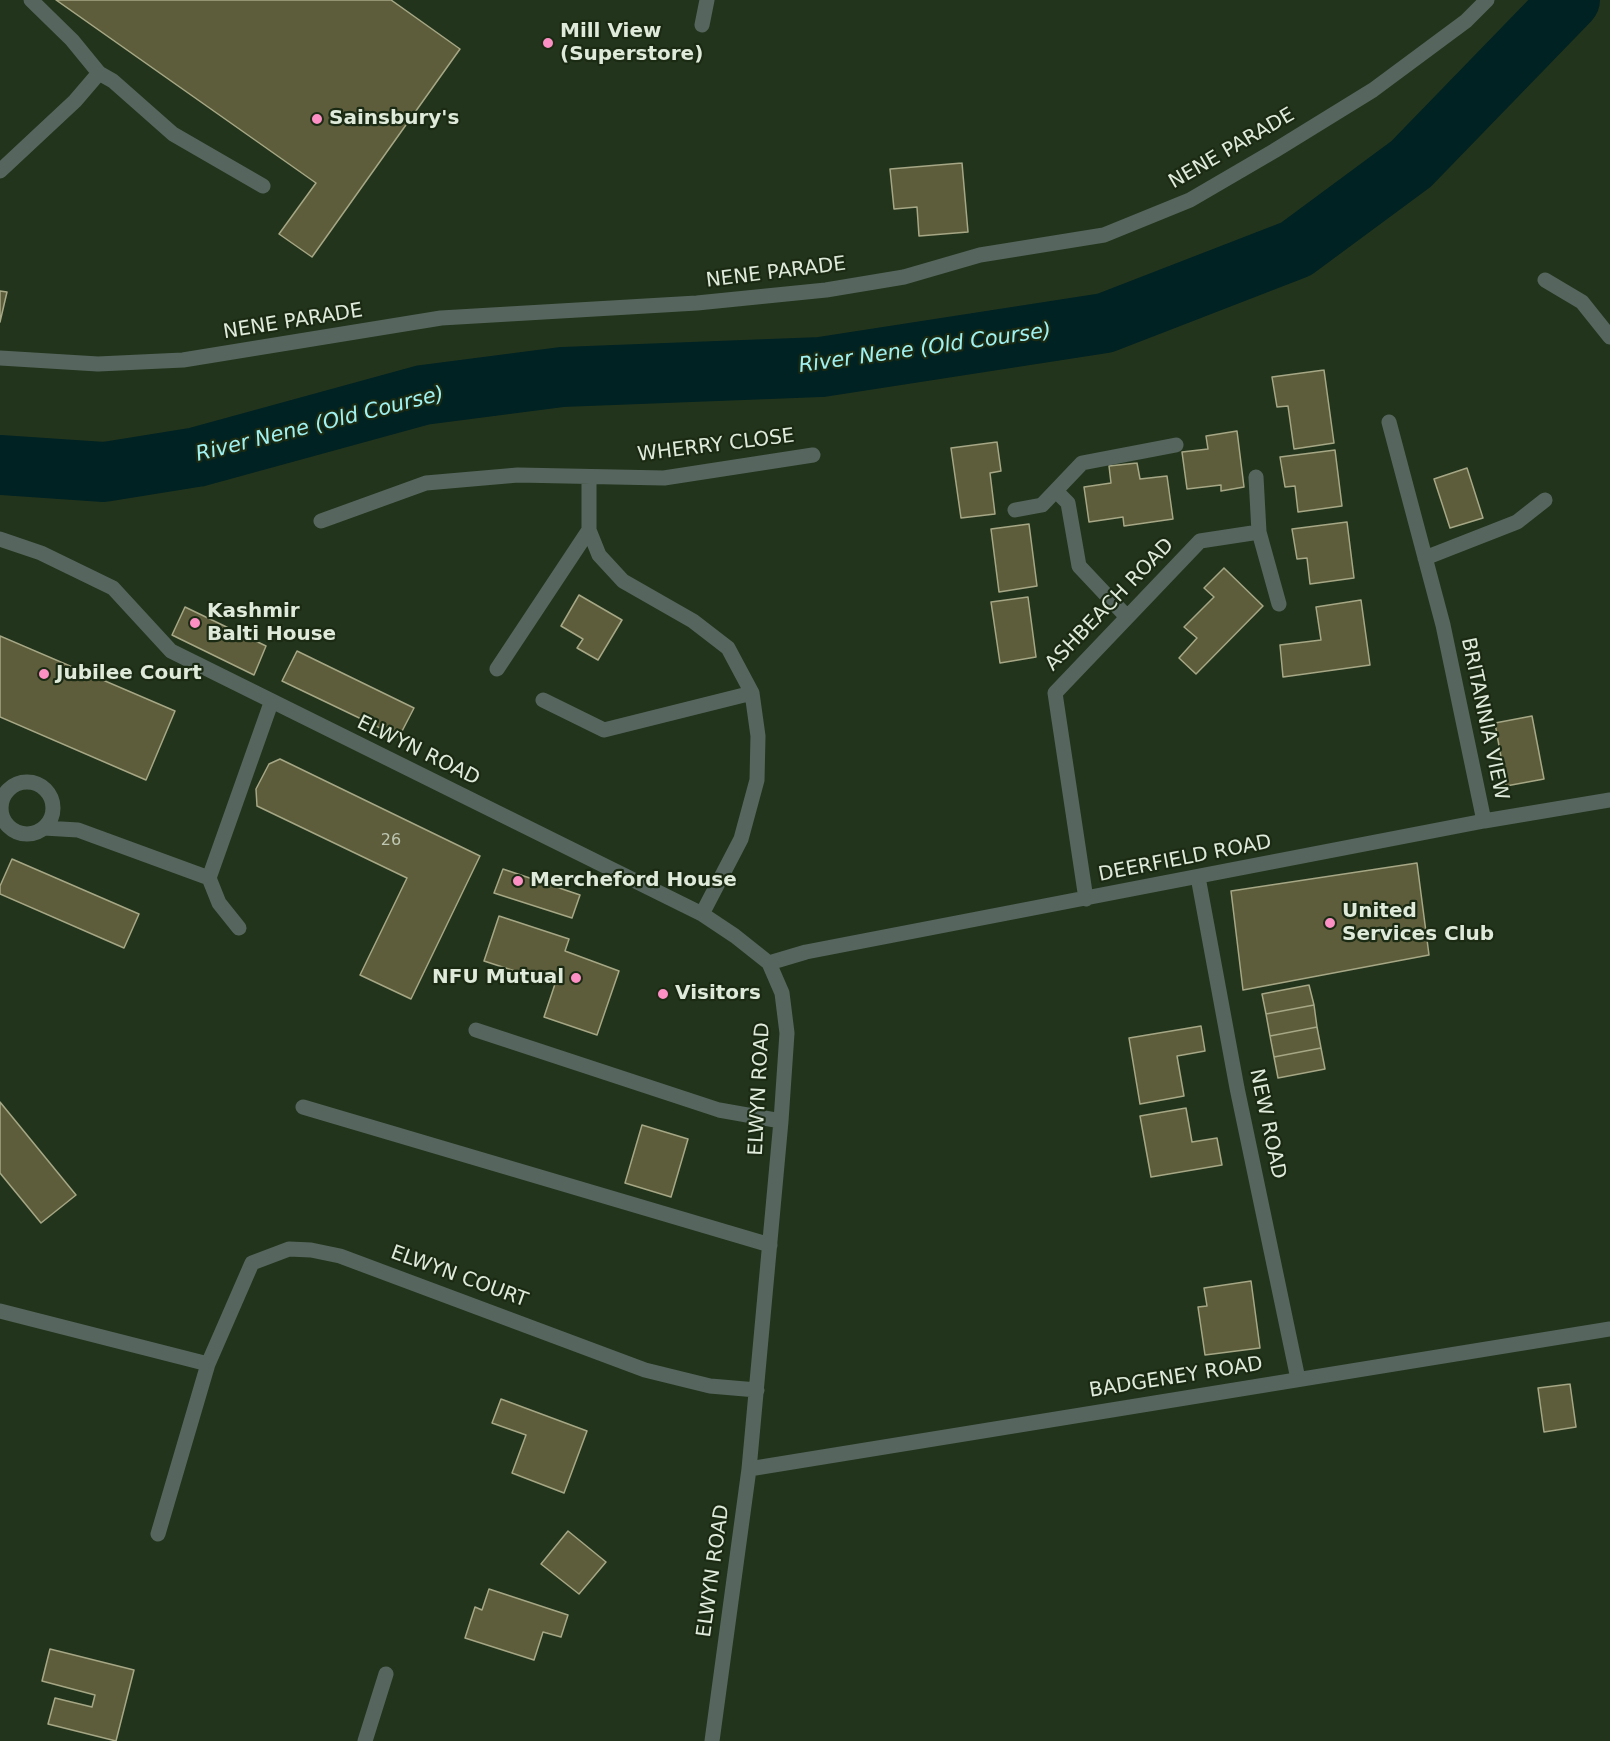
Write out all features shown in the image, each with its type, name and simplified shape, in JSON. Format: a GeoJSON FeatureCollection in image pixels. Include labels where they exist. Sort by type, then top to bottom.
{"type":"FeatureCollection","features":[{"type":"Feature","properties":{"kind":"street"},"geometry":{"type":"LineString","coordinates":[[32,0],[72,40],[99,73],[113,81],[173,134],[262,186]]}},
{"type":"Feature","properties":{"kind":"street"},"geometry":{"type":"LineString","coordinates":[[702,25],[707,0]]}},
{"type":"Feature","properties":{"kind":"street","name":"NENE PARADE"},"geometry":{"type":"LineString","coordinates":[[0,358],[98,364],[183,360],[441,318],[697,303],[826,290],[904,278],[980,255],[1104,235],[1190,200],[1274,151],[1373,90],[1466,21],[1487,0]]}},
{"type":"Feature","properties":{"kind":"street"},"geometry":{"type":"LineString","coordinates":[[0,171],[75,101],[99,73]]}},
{"type":"Feature","properties":{"kind":"street"},"geometry":{"type":"LineString","coordinates":[[1545,280],[1582,302],[1610,337]]}},
{"type":"Feature","properties":{"kind":"street","name":"BRITANNIA VIEW"},"geometry":{"type":"LineString","coordinates":[[1389,423],[1443,625],[1484,821]]}},
{"type":"Feature","properties":{"kind":"street"},"geometry":{"type":"LineString","coordinates":[[1016,510],[1042,505],[1082,463],[1176,445]]}},
{"type":"Feature","properties":{"kind":"street","name":"WHERRY CLOSE"},"geometry":{"type":"LineString","coordinates":[[321,521],[426,483],[518,476],[589,479],[664,478],[813,455]]}},
{"type":"Feature","properties":{"kind":"street"},"geometry":{"type":"LineString","coordinates":[[1257,477],[1259,532],[1279,604]]}},
{"type":"Feature","properties":{"kind":"street"},"geometry":{"type":"LineString","coordinates":[[589,479],[589,530],[599,555],[623,581],[693,621],[728,648],[752,693],[758,736],[757,780],[741,838],[702,914]]}},
{"type":"Feature","properties":{"kind":"street"},"geometry":{"type":"LineString","coordinates":[[1056,491],[1068,503],[1079,566],[1127,617]]}},
{"type":"Feature","properties":{"kind":"street"},"geometry":{"type":"LineString","coordinates":[[1425,558],[1517,522],[1545,500]]}},
{"type":"Feature","properties":{"kind":"street"},"geometry":{"type":"LineString","coordinates":[[497,669],[589,530]]}},
{"type":"Feature","properties":{"kind":"street","name":"ASHBEACH ROAD"},"geometry":{"type":"LineString","coordinates":[[1086,899],[1055,693],[1200,541],[1259,532]]}},
{"type":"Feature","properties":{"kind":"street","name":"ELWYN ROAD"},"geometry":{"type":"LineString","coordinates":[[0,538],[41,553],[113,588],[171,651],[702,914],[769,963],[782,993],[787,1034],[781,1121],[749,1469],[712,1741]]}},
{"type":"Feature","properties":{"kind":"street"},"geometry":{"type":"LineString","coordinates":[[543,700],[604,730],[752,693]]}},
{"type":"Feature","properties":{"kind":"street"},"geometry":{"type":"LineString","coordinates":[[239,928],[219,903],[209,878],[271,702]]}},
{"type":"Feature","properties":{"kind":"street","name":"DEERFIELD ROAD"},"geometry":{"type":"LineString","coordinates":[[769,963],[806,952],[1484,821],[1610,800]]}},
{"type":"Feature","properties":{"kind":"street"},"geometry":{"type":"LineString","coordinates":[[44,828],[78,830],[209,878]]}},
{"type":"Feature","properties":{"kind":"street","name":"NEW ROAD"},"geometry":{"type":"LineString","coordinates":[[1198,877],[1237,1088],[1298,1379]]}},
{"type":"Feature","properties":{"kind":"street"},"geometry":{"type":"LineString","coordinates":[[476,1030],[719,1110],[781,1121]]}},
{"type":"Feature","properties":{"kind":"street"},"geometry":{"type":"LineString","coordinates":[[303,1107],[770,1245]]}},
{"type":"Feature","properties":{"kind":"street","name":"ELWYN COURT"},"geometry":{"type":"LineString","coordinates":[[158,1534],[208,1364],[252,1263],[289,1250],[311,1250],[350,1260],[645,1370],[710,1386],[756,1390]]}},
{"type":"Feature","properties":{"kind":"street"},"geometry":{"type":"LineString","coordinates":[[0,1311],[208,1364]]}},
{"type":"Feature","properties":{"kind":"street","name":"BADGENEY ROAD"},"geometry":{"type":"LineString","coordinates":[[749,1469],[1610,1329]]}},
{"type":"Feature","properties":{"kind":"street"},"geometry":{"type":"LineString","coordinates":[[365,1741],[386,1674]]}},
{"type":"Feature","properties":{"kind":"building","name":"Sainsbury's"},"geometry":{"type":"Polygon","coordinates":[[[56,0],[391,0],[460,49],[312,257],[279,234],[316,183],[56,0]]]}},
{"type":"Feature","properties":{"kind":"building"},"geometry":{"type":"Polygon","coordinates":[[[962,163],[968,232],[919,236],[917,207],[894,209],[890,169],[962,163]]]}},
{"type":"Feature","properties":{"kind":"building"},"geometry":{"type":"Polygon","coordinates":[[[0,291],[7,292],[0,322],[0,291]]]}},
{"type":"Feature","properties":{"kind":"building"},"geometry":{"type":"Polygon","coordinates":[[[1324,370],[1334,443],[1294,449],[1288,406],[1277,407],[1272,377],[1324,370]]]}},
{"type":"Feature","properties":{"kind":"building"},"geometry":{"type":"Polygon","coordinates":[[[1237,431],[1244,487],[1221,491],[1221,485],[1187,489],[1182,452],[1208,449],[1206,436],[1237,431]]]}},
{"type":"Feature","properties":{"kind":"building"},"geometry":{"type":"Polygon","coordinates":[[[997,442],[1001,471],[990,473],[995,514],[961,518],[951,448],[997,442]]]}},
{"type":"Feature","properties":{"kind":"building"},"geometry":{"type":"Polygon","coordinates":[[[1335,450],[1342,506],[1298,512],[1295,486],[1285,487],[1280,457],[1335,450]]]}},
{"type":"Feature","properties":{"kind":"building"},"geometry":{"type":"Polygon","coordinates":[[[1137,463],[1140,479],[1167,476],[1173,519],[1124,526],[1123,517],[1089,522],[1084,487],[1111,483],[1109,466],[1137,463]]]}},
{"type":"Feature","properties":{"kind":"building"},"geometry":{"type":"Polygon","coordinates":[[[1467,468],[1483,518],[1450,528],[1434,479],[1467,468]]]}},
{"type":"Feature","properties":{"kind":"building"},"geometry":{"type":"Polygon","coordinates":[[[1347,522],[1354,578],[1310,584],[1307,558],[1297,559],[1292,529],[1347,522]]]}},
{"type":"Feature","properties":{"kind":"building"},"geometry":{"type":"Polygon","coordinates":[[[1029,524],[1037,586],[999,592],[991,529],[1029,524]]]}},
{"type":"Feature","properties":{"kind":"building"},"geometry":{"type":"Polygon","coordinates":[[[1224,568],[1263,606],[1196,674],[1179,658],[1197,638],[1184,627],[1214,597],[1204,588],[1224,568]]]}},
{"type":"Feature","properties":{"kind":"building"},"geometry":{"type":"Polygon","coordinates":[[[579,595],[622,620],[598,660],[577,648],[583,639],[561,626],[579,595]]]}},
{"type":"Feature","properties":{"kind":"building"},"geometry":{"type":"Polygon","coordinates":[[[1028,597],[1036,657],[1000,663],[991,602],[1028,597]]]}},
{"type":"Feature","properties":{"kind":"building"},"geometry":{"type":"Polygon","coordinates":[[[1361,600],[1370,665],[1283,677],[1280,645],[1321,640],[1316,607],[1361,600]]]}},
{"type":"Feature","properties":{"kind":"building"},"geometry":{"type":"Polygon","coordinates":[[[185,607],[266,646],[254,675],[172,635],[185,607]]]}},
{"type":"Feature","properties":{"kind":"building","name":"Jubilee Court"},"geometry":{"type":"Polygon","coordinates":[[[0,636],[175,711],[146,780],[0,717],[0,636]]]}},
{"type":"Feature","properties":{"kind":"building"},"geometry":{"type":"Polygon","coordinates":[[[297,651],[414,708],[399,737],[282,681],[297,651]]]}},
{"type":"Feature","properties":{"kind":"building"},"geometry":{"type":"Polygon","coordinates":[[[1532,716],[1544,779],[1506,786],[1495,723],[1532,716]]]}},
{"type":"Feature","properties":{"kind":"building"},"geometry":{"type":"Polygon","coordinates":[[[280,759],[480,856],[411,999],[360,975],[407,878],[257,806],[256,789],[269,764],[280,759]]]}},
{"type":"Feature","properties":{"kind":"building"},"geometry":{"type":"Polygon","coordinates":[[[12,859],[139,914],[124,948],[0,894],[0,886],[12,859]]]}},
{"type":"Feature","properties":{"kind":"building","name":"United Services Club"},"geometry":{"type":"Polygon","coordinates":[[[1417,863],[1429,955],[1243,990],[1231,891],[1417,863]]]}},
{"type":"Feature","properties":{"kind":"building","name":"Mercheford House"},"geometry":{"type":"Polygon","coordinates":[[[503,869],[580,895],[572,918],[494,893],[503,869]]]}},
{"type":"Feature","properties":{"kind":"building","name":"NFU Mutual"},"geometry":{"type":"Polygon","coordinates":[[[499,916],[569,939],[565,951],[619,971],[597,1035],[544,1017],[555,984],[484,961],[499,916]]]}},
{"type":"Feature","properties":{"kind":"building"},"geometry":{"type":"Polygon","coordinates":[[[1309,985],[1314,1005],[1266,1014],[1262,994],[1309,985]]]}},
{"type":"Feature","properties":{"kind":"building"},"geometry":{"type":"Polygon","coordinates":[[[1314,1005],[1317,1027],[1270,1036],[1266,1014],[1314,1005]]]}},
{"type":"Feature","properties":{"kind":"building"},"geometry":{"type":"Polygon","coordinates":[[[1201,1026],[1205,1051],[1177,1056],[1184,1096],[1140,1104],[1129,1038],[1201,1026]]]}},
{"type":"Feature","properties":{"kind":"building"},"geometry":{"type":"Polygon","coordinates":[[[1317,1027],[1321,1048],[1274,1057],[1270,1036],[1317,1027]]]}},
{"type":"Feature","properties":{"kind":"building"},"geometry":{"type":"Polygon","coordinates":[[[1321,1048],[1325,1069],[1278,1078],[1274,1057],[1321,1048]]]}},
{"type":"Feature","properties":{"kind":"building"},"geometry":{"type":"Polygon","coordinates":[[[0,1102],[76,1195],[41,1223],[0,1173],[0,1102]]]}},
{"type":"Feature","properties":{"kind":"building"},"geometry":{"type":"Polygon","coordinates":[[[1186,1108],[1192,1142],[1217,1138],[1222,1165],[1151,1177],[1140,1116],[1186,1108]]]}},
{"type":"Feature","properties":{"kind":"building"},"geometry":{"type":"Polygon","coordinates":[[[642,1125],[688,1139],[671,1197],[625,1183],[642,1125]]]}},
{"type":"Feature","properties":{"kind":"building"},"geometry":{"type":"Polygon","coordinates":[[[1251,1281],[1260,1348],[1205,1355],[1198,1307],[1207,1306],[1204,1288],[1251,1281]]]}},
{"type":"Feature","properties":{"kind":"building"},"geometry":{"type":"Polygon","coordinates":[[[1570,1384],[1576,1427],[1544,1432],[1538,1388],[1570,1384]]]}},
{"type":"Feature","properties":{"kind":"building"},"geometry":{"type":"Polygon","coordinates":[[[501,1399],[587,1431],[564,1493],[512,1473],[526,1435],[492,1423],[501,1399]]]}},
{"type":"Feature","properties":{"kind":"building"},"geometry":{"type":"Polygon","coordinates":[[[568,1531],[606,1562],[579,1594],[541,1564],[568,1531]]]}},
{"type":"Feature","properties":{"kind":"building"},"geometry":{"type":"Polygon","coordinates":[[[489,1589],[568,1615],[561,1637],[543,1632],[534,1660],[465,1638],[475,1607],[482,1610],[489,1589]]]}},
{"type":"Feature","properties":{"kind":"building"},"geometry":{"type":"Polygon","coordinates":[[[50,1649],[134,1670],[116,1741],[48,1724],[55,1698],[92,1707],[95,1695],[42,1681],[50,1649]]]}},
{"type":"Feature","properties":{"kind":"waterway","name":"River Nene (Old Course)"},"geometry":{"type":"LineString","coordinates":[[0,465],[104,472],[197,457],[423,395],[562,377],[821,367],[1105,323],[1296,249],[1411,164],[1570,0]]}},
{"type":"Feature","properties":{"kind":"place","name":"Mill View (Superstore)"},"geometry":{"type":"Point","coordinates":[548,43]}},
{"type":"Feature","properties":{"kind":"place","name":"Sainsbury's"},"geometry":{"type":"Point","coordinates":[317,119]}},
{"type":"Feature","properties":{"kind":"place","name":"Kashmir Balti House"},"geometry":{"type":"Point","coordinates":[195,623]}},
{"type":"Feature","properties":{"kind":"place","name":"Jubilee Court"},"geometry":{"type":"Point","coordinates":[44,674]}},
{"type":"Feature","properties":{"kind":"place","name":"Mercheford House"},"geometry":{"type":"Point","coordinates":[518,881]}},
{"type":"Feature","properties":{"kind":"place","name":"United Services Club"},"geometry":{"type":"Point","coordinates":[1330,923]}},
{"type":"Feature","properties":{"kind":"place","name":"NFU Mutual"},"geometry":{"type":"Point","coordinates":[576,978]}},
{"type":"Feature","properties":{"kind":"place","name":"Visitors"},"geometry":{"type":"Point","coordinates":[663,994]}}]}
